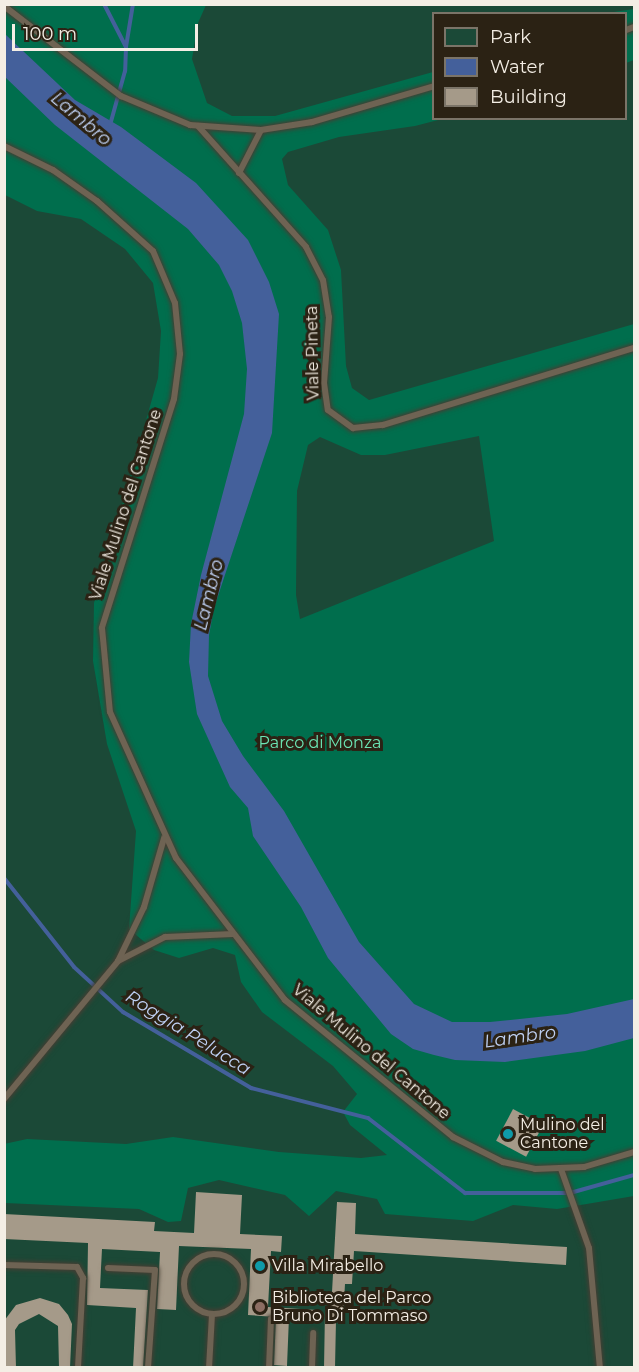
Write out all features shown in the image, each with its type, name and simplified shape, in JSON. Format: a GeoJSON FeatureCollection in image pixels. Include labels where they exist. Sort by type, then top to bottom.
{"type":"FeatureCollection","features":[{"type":"Feature","properties":{"kind":"lane"},"geometry":{"type":"LineString","coordinates":[[4,6],[118,94],[198,126],[261,130],[312,122],[432,87]]}},
{"type":"Feature","properties":{"kind":"lane","name":"Viale Pineta"},"geometry":{"type":"LineString","coordinates":[[198,126],[306,247],[323,280],[328,317],[324,383],[328,410],[353,428],[383,425],[634,348]]}},
{"type":"Feature","properties":{"kind":"lane"},"geometry":{"type":"LineString","coordinates":[[239,173],[261,130]]}},
{"type":"Feature","properties":{"kind":"lane","name":"Viale Mulino del Cantone"},"geometry":{"type":"LineString","coordinates":[[4,146],[53,170],[97,201],[153,251],[175,303],[180,354],[174,399],[102,628],[110,712],[165,837],[233,934],[285,1000],[453,1137],[503,1162],[535,1169],[561,1169],[634,1152]]}},
{"type":"Feature","properties":{"kind":"lane"},"geometry":{"type":"LineString","coordinates":[[4,1100],[118,961],[144,907],[165,837]]}},
{"type":"Feature","properties":{"kind":"lane"},"geometry":{"type":"LineString","coordinates":[[118,961],[165,937],[233,934]]}},
{"type":"Feature","properties":{"kind":"lane"},"geometry":{"type":"LineString","coordinates":[[561,1169],[589,1248],[600,1368]]}},
{"type":"Feature","properties":{"kind":"lane"},"geometry":{"type":"LineString","coordinates":[[214,1254],[237,1265],[244,1284],[234,1306],[212,1314],[191,1304],[184,1283],[191,1264],[214,1254]]}},
{"type":"Feature","properties":{"kind":"lane"},"geometry":{"type":"LineString","coordinates":[[4,1265],[77,1267],[83,1278],[78,1368]]}},
{"type":"Feature","properties":{"kind":"lane"},"geometry":{"type":"LineString","coordinates":[[108,1268],[154,1270],[148,1368]]}},
{"type":"Feature","properties":{"kind":"lane"},"geometry":{"type":"LineString","coordinates":[[209,1368],[212,1314]]}},
{"type":"Feature","properties":{"kind":"lane"},"geometry":{"type":"LineString","coordinates":[[268,1368],[272,1319]]}},
{"type":"Feature","properties":{"kind":"lane"},"geometry":{"type":"LineString","coordinates":[[312,1368],[313,1333]]}},
{"type":"Feature","properties":{"kind":"green space","name":"Parco di Monza"},"geometry":{"type":"Polygon","coordinates":[[[5,5],[634,5],[634,1367],[5,1367],[5,5]]]}},
{"type":"Feature","properties":{"kind":"green space"},"geometry":{"type":"Polygon","coordinates":[[[5,5],[206,5],[198,23],[192,59],[207,103],[232,116],[275,116],[432,72],[432,120],[438,120],[415,126],[339,137],[288,152],[282,159],[288,185],[328,230],[341,270],[346,366],[352,388],[369,400],[634,324],[634,1196],[557,1209],[513,1205],[473,1221],[385,1214],[377,1199],[336,1191],[309,1216],[285,1195],[219,1180],[188,1188],[181,1221],[168,1222],[139,1209],[5,1203],[4,1144],[27,1139],[126,1144],[173,1137],[279,1152],[361,1158],[387,1155],[350,1125],[343,1112],[357,1094],[333,1066],[262,1012],[241,982],[235,955],[213,948],[179,958],[154,950],[129,929],[136,831],[107,744],[93,661],[94,603],[158,378],[161,331],[153,283],[125,249],[81,219],[37,211],[5,195],[5,5]],[[479,436],[385,455],[361,455],[320,437],[308,445],[297,491],[296,595],[300,619],[494,541],[479,436]]]}},
{"type":"Feature","properties":{"kind":"green space"},"geometry":{"type":"Polygon","coordinates":[[[634,9],[634,60],[627,63],[627,12],[614,12],[634,9]]]}},
{"type":"Feature","properties":{"kind":"water","name":"Lambro"},"geometry":{"type":"Polygon","coordinates":[[[5,34],[75,100],[121,127],[196,183],[248,240],[269,282],[279,314],[272,433],[214,608],[209,635],[208,676],[222,721],[243,756],[284,811],[359,942],[414,1004],[452,1022],[490,1022],[567,1014],[634,999],[634,1038],[585,1051],[505,1062],[455,1060],[434,1055],[413,1049],[391,1034],[328,958],[301,907],[253,836],[248,808],[230,787],[197,714],[189,662],[191,624],[201,575],[244,414],[247,369],[242,323],[232,291],[219,265],[188,229],[55,125],[5,77],[5,34]]]}},
{"type":"Feature","properties":{"kind":"building","name":"Mulino del Cantone"},"geometry":{"type":"Polygon","coordinates":[[[513,1109],[543,1125],[526,1157],[496,1141],[513,1109]]]}},
{"type":"Feature","properties":{"kind":"building","name":"Villa Mirabello"},"geometry":{"type":"Polygon","coordinates":[[[196,1192],[242,1195],[240,1234],[282,1236],[281,1252],[271,1251],[268,1307],[317,1310],[317,1319],[289,1317],[287,1366],[274,1365],[276,1317],[248,1315],[251,1249],[179,1246],[176,1310],[157,1309],[160,1252],[102,1249],[100,1288],[148,1290],[143,1368],[133,1368],[136,1308],[87,1305],[88,1243],[4,1239],[4,1214],[155,1222],[154,1231],[194,1233],[196,1192]]]}},
{"type":"Feature","properties":{"kind":"building"},"geometry":{"type":"Polygon","coordinates":[[[337,1202],[356,1203],[355,1234],[567,1247],[566,1265],[354,1251],[352,1284],[345,1284],[343,1320],[336,1320],[335,1368],[324,1368],[325,1310],[331,1310],[337,1202]]]}},
{"type":"Feature","properties":{"kind":"building"},"geometry":{"type":"Polygon","coordinates":[[[40,1298],[59,1304],[72,1324],[70,1368],[59,1368],[58,1326],[39,1314],[19,1324],[15,1330],[16,1368],[4,1368],[4,1321],[16,1305],[40,1298]]]}},
{"type":"Feature","properties":{"kind":"waterway","name":"Lambro"},"geometry":{"type":"LineString","coordinates":[[104,4],[126,47],[125,71],[110,125]]}},
{"type":"Feature","properties":{"kind":"waterway"},"geometry":{"type":"LineString","coordinates":[[126,47],[133,4]]}},
{"type":"Feature","properties":{"kind":"waterway","name":"Roggia Pelucca"},"geometry":{"type":"LineString","coordinates":[[4,878],[74,967],[123,1012],[251,1088],[368,1118],[465,1193],[570,1193],[634,1175]]}},
{"type":"Feature","properties":{"kind":"place","name":"Mulino del Cantone"},"geometry":{"type":"Point","coordinates":[508,1134]}},
{"type":"Feature","properties":{"kind":"place","name":"Villa Mirabello"},"geometry":{"type":"Point","coordinates":[260,1266]}},
{"type":"Feature","properties":{"kind":"place","name":"Biblioteca del Parco Bruno Di Tommaso"},"geometry":{"type":"Point","coordinates":[260,1307]}}]}
